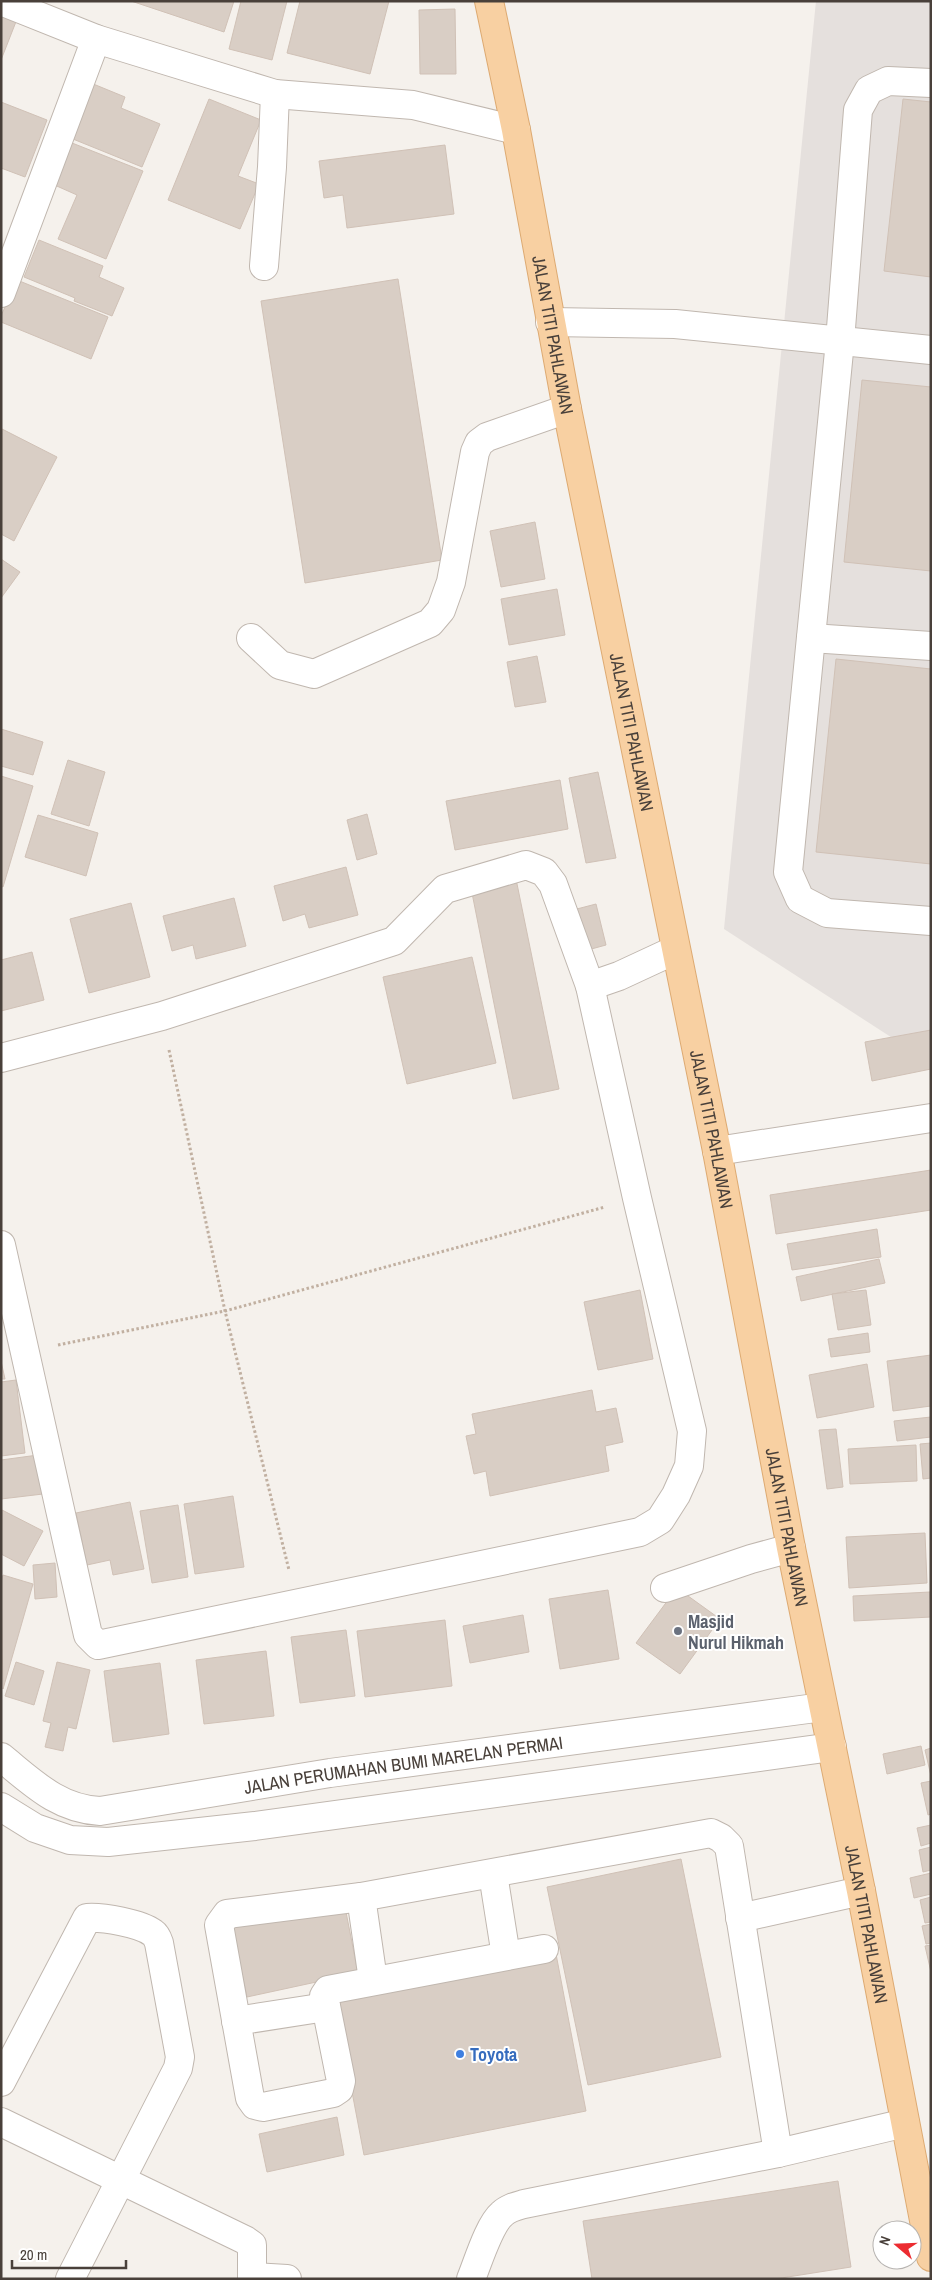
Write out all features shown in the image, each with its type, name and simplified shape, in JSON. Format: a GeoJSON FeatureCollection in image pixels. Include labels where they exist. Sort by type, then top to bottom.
{"type":"FeatureCollection","features":[{"type":"Feature","properties":{"kind":"main road","name":"JALAN TITI PAHLAWAN"},"geometry":{"type":"LineString","coordinates":[[490,5],[513,119],[566,409],[717,1151],[791,1548],[861,1891],[930,2251]]}},
{"type":"Feature","properties":{"kind":"street"},"geometry":{"type":"LineString","coordinates":[[1,1],[96,39],[275,94],[413,105],[513,119]]}},
{"type":"Feature","properties":{"kind":"street"},"geometry":{"type":"LineString","coordinates":[[1,293],[96,39]]}},
{"type":"Feature","properties":{"kind":"street"},"geometry":{"type":"LineString","coordinates":[[931,83],[888,81],[869,90],[858,110],[840,341],[788,872],[800,899],[827,913],[931,921]]}},
{"type":"Feature","properties":{"kind":"street"},"geometry":{"type":"LineString","coordinates":[[264,266],[272,167],[275,94]]}},
{"type":"Feature","properties":{"kind":"street"},"geometry":{"type":"LineString","coordinates":[[550,322],[675,324],[931,350]]}},
{"type":"Feature","properties":{"kind":"street"},"geometry":{"type":"LineString","coordinates":[[251,638],[280,665],[314,674],[430,623],[441,610],[451,582],[475,452],[479,443],[487,437],[566,409]]}},
{"type":"Feature","properties":{"kind":"street"},"geometry":{"type":"LineString","coordinates":[[811,638],[931,646]]}},
{"type":"Feature","properties":{"kind":"street"},"geometry":{"type":"LineString","coordinates":[[1,1058],[162,1016],[394,941],[444,889],[526,865],[544,872],[553,884],[590,986],[637,1198],[692,1431],[689,1466],[676,1495],[660,1520],[640,1532],[98,1645],[88,1635],[1,1245]]}},
{"type":"Feature","properties":{"kind":"street"},"geometry":{"type":"LineString","coordinates":[[590,986],[619,976],[675,950]]}},
{"type":"Feature","properties":{"kind":"street"},"geometry":{"type":"LineString","coordinates":[[717,1151],[931,1118]]}},
{"type":"Feature","properties":{"kind":"street"},"geometry":{"type":"LineString","coordinates":[[665,1588],[751,1559],[791,1548]]}},
{"type":"Feature","properties":{"kind":"street","name":"JALAN PERUMAHAN BUMI MARELAN PERMAI"},"geometry":{"type":"LineString","coordinates":[[1,1757],[50,1796],[82,1810],[100,1811],[330,1773],[824,1707]]}},
{"type":"Feature","properties":{"kind":"street"},"geometry":{"type":"LineString","coordinates":[[1,1807],[35,1828],[70,1840],[108,1842],[255,1826],[832,1747]]}},
{"type":"Feature","properties":{"kind":"street"},"geometry":{"type":"LineString","coordinates":[[70,1840],[82,1810]]}},
{"type":"Feature","properties":{"kind":"street"},"geometry":{"type":"LineString","coordinates":[[544,1949],[328,1990],[324,1996],[341,2081],[339,2089],[334,2093],[263,2107],[255,2105],[250,2098],[220,1925],[223,1916],[361,1897],[711,1834],[721,1838],[728,1846],[778,2153]]}},
{"type":"Feature","properties":{"kind":"street"},"geometry":{"type":"LineString","coordinates":[[493,1874],[506,1956]]}},
{"type":"Feature","properties":{"kind":"street"},"geometry":{"type":"LineString","coordinates":[[740,1918],[861,1891]]}},
{"type":"Feature","properties":{"kind":"street"},"geometry":{"type":"LineString","coordinates":[[361,1897],[373,1980]]}},
{"type":"Feature","properties":{"kind":"street"},"geometry":{"type":"LineString","coordinates":[[1,2082],[87,1918],[99,1918],[123,1923],[154,1933],[159,1943],[180,2056],[178,2068],[70,2279]]}},
{"type":"Feature","properties":{"kind":"street"},"geometry":{"type":"LineString","coordinates":[[236,2021],[326,2007]]}},
{"type":"Feature","properties":{"kind":"street"},"geometry":{"type":"LineString","coordinates":[[1,2122],[252,2245],[253,2278],[287,2279]]}},
{"type":"Feature","properties":{"kind":"street"},"geometry":{"type":"LineString","coordinates":[[471,2279],[494,2225],[501,2214],[510,2209],[524,2204],[778,2153],[905,2123]]}},
{"type":"Feature","properties":{"kind":"path"},"geometry":{"type":"LineString","coordinates":[[162,1016],[225,1311],[298,1604]]}},
{"type":"Feature","properties":{"kind":"path"},"geometry":{"type":"LineString","coordinates":[[25,1352],[225,1311],[637,1198]]}},
{"type":"Feature","properties":{"kind":"shaded area"},"geometry":{"type":"Polygon","coordinates":[[[816,1],[931,1],[931,1063],[724,929],[816,1]]]}},
{"type":"Feature","properties":{"kind":"building"},"geometry":{"type":"Polygon","coordinates":[[[131,1],[234,1],[224,32],[131,1]]]}},
{"type":"Feature","properties":{"kind":"building"},"geometry":{"type":"Polygon","coordinates":[[[241,1],[287,1],[272,60],[229,49],[241,1]]]}},
{"type":"Feature","properties":{"kind":"building"},"geometry":{"type":"Polygon","coordinates":[[[300,1],[389,1],[370,74],[287,53],[300,1]]]}},
{"type":"Feature","properties":{"kind":"building"},"geometry":{"type":"Polygon","coordinates":[[[1,7],[19,14],[1,60],[1,7]]]}},
{"type":"Feature","properties":{"kind":"building"},"geometry":{"type":"Polygon","coordinates":[[[455,9],[456,74],[420,74],[419,10],[455,9]]]}},
{"type":"Feature","properties":{"kind":"building"},"geometry":{"type":"Polygon","coordinates":[[[86,81],[125,97],[121,108],[160,124],[142,167],[63,135],[86,81]]]}},
{"type":"Feature","properties":{"kind":"building"},"geometry":{"type":"Polygon","coordinates":[[[209,99],[261,120],[238,176],[259,184],[240,229],[168,200],[209,99]]]}},
{"type":"Feature","properties":{"kind":"building"},"geometry":{"type":"Polygon","coordinates":[[[903,99],[931,102],[931,277],[884,271],[903,99]]]}},
{"type":"Feature","properties":{"kind":"building"},"geometry":{"type":"Polygon","coordinates":[[[1,102],[47,120],[25,177],[1,168],[1,102]]]}},
{"type":"Feature","properties":{"kind":"building"},"geometry":{"type":"Polygon","coordinates":[[[67,141],[143,171],[106,259],[58,239],[77,195],[50,183],[67,141]]]}},
{"type":"Feature","properties":{"kind":"building"},"geometry":{"type":"Polygon","coordinates":[[[445,145],[454,214],[347,228],[343,195],[324,198],[319,161],[445,145]]]}},
{"type":"Feature","properties":{"kind":"building"},"geometry":{"type":"Polygon","coordinates":[[[39,240],[103,266],[99,277],[124,288],[112,316],[74,301],[75,298],[24,277],[39,240]]]}},
{"type":"Feature","properties":{"kind":"building"},"geometry":{"type":"Polygon","coordinates":[[[398,279],[442,560],[305,583],[261,301],[398,279]]]}},
{"type":"Feature","properties":{"kind":"building"},"geometry":{"type":"Polygon","coordinates":[[[17,280],[108,317],[91,359],[1,322],[1,316],[17,280]]]}},
{"type":"Feature","properties":{"kind":"building"},"geometry":{"type":"Polygon","coordinates":[[[862,380],[931,387],[931,571],[844,562],[862,380]]]}},
{"type":"Feature","properties":{"kind":"building"},"geometry":{"type":"Polygon","coordinates":[[[2,429],[57,457],[14,541],[1,534],[2,429]]]}},
{"type":"Feature","properties":{"kind":"building"},"geometry":{"type":"Polygon","coordinates":[[[535,522],[545,579],[501,587],[490,531],[535,522]]]}},
{"type":"Feature","properties":{"kind":"building"},"geometry":{"type":"Polygon","coordinates":[[[1,559],[20,572],[1,598],[1,559]]]}},
{"type":"Feature","properties":{"kind":"building"},"geometry":{"type":"Polygon","coordinates":[[[557,589],[565,635],[509,645],[501,599],[557,589]]]}},
{"type":"Feature","properties":{"kind":"building"},"geometry":{"type":"Polygon","coordinates":[[[537,656],[546,702],[515,707],[507,662],[537,656]]]}},
{"type":"Feature","properties":{"kind":"building"},"geometry":{"type":"Polygon","coordinates":[[[836,659],[931,669],[931,864],[816,852],[836,659]]]}},
{"type":"Feature","properties":{"kind":"building"},"geometry":{"type":"Polygon","coordinates":[[[1,729],[43,742],[33,775],[1,766],[1,729]]]}},
{"type":"Feature","properties":{"kind":"building"},"geometry":{"type":"Polygon","coordinates":[[[68,760],[105,772],[89,826],[51,814],[68,760]]]}},
{"type":"Feature","properties":{"kind":"building"},"geometry":{"type":"Polygon","coordinates":[[[598,772],[616,858],[586,863],[569,778],[598,772]]]}},
{"type":"Feature","properties":{"kind":"building"},"geometry":{"type":"Polygon","coordinates":[[[1,776],[33,786],[3,887],[1,886],[1,776]]]}},
{"type":"Feature","properties":{"kind":"building"},"geometry":{"type":"Polygon","coordinates":[[[560,780],[568,829],[455,850],[446,801],[560,780]]]}},
{"type":"Feature","properties":{"kind":"building"},"geometry":{"type":"Polygon","coordinates":[[[367,814],[377,854],[357,860],[347,820],[367,814]]]}},
{"type":"Feature","properties":{"kind":"building"},"geometry":{"type":"Polygon","coordinates":[[[38,815],[98,833],[86,876],[25,857],[38,815]]]}},
{"type":"Feature","properties":{"kind":"building"},"geometry":{"type":"Polygon","coordinates":[[[346,867],[358,915],[309,928],[305,914],[283,921],[274,886],[346,867]]]}},
{"type":"Feature","properties":{"kind":"building"},"geometry":{"type":"Polygon","coordinates":[[[516,879],[559,1089],[513,1099],[471,888],[516,879]]]}},
{"type":"Feature","properties":{"kind":"building"},"geometry":{"type":"Polygon","coordinates":[[[234,898],[246,946],[196,959],[193,945],[172,951],[163,916],[234,898]]]}},
{"type":"Feature","properties":{"kind":"building"},"geometry":{"type":"Polygon","coordinates":[[[131,903],[150,977],[89,993],[70,919],[131,903]]]}},
{"type":"Feature","properties":{"kind":"building"},"geometry":{"type":"Polygon","coordinates":[[[596,904],[606,945],[584,951],[573,910],[596,904]]]}},
{"type":"Feature","properties":{"kind":"building"},"geometry":{"type":"Polygon","coordinates":[[[32,952],[44,1000],[1,1011],[1,960],[32,952]]]}},
{"type":"Feature","properties":{"kind":"building"},"geometry":{"type":"Polygon","coordinates":[[[472,957],[496,1063],[407,1084],[383,977],[472,957]]]}},
{"type":"Feature","properties":{"kind":"building"},"geometry":{"type":"Polygon","coordinates":[[[931,1030],[931,1069],[872,1081],[865,1042],[931,1030]]]}},
{"type":"Feature","properties":{"kind":"building"},"geometry":{"type":"Polygon","coordinates":[[[931,1170],[931,1210],[776,1234],[770,1195],[931,1170]]]}},
{"type":"Feature","properties":{"kind":"building"},"geometry":{"type":"Polygon","coordinates":[[[877,1229],[881,1257],[792,1270],[787,1244],[877,1229]]]}},
{"type":"Feature","properties":{"kind":"building"},"geometry":{"type":"Polygon","coordinates":[[[879,1259],[885,1283],[801,1301],[796,1277],[879,1259]]]}},
{"type":"Feature","properties":{"kind":"building"},"geometry":{"type":"Polygon","coordinates":[[[640,1290],[653,1359],[598,1370],[584,1302],[640,1290]]]}},
{"type":"Feature","properties":{"kind":"building"},"geometry":{"type":"Polygon","coordinates":[[[866,1290],[871,1325],[838,1330],[832,1294],[866,1290]]]}},
{"type":"Feature","properties":{"kind":"building"},"geometry":{"type":"Polygon","coordinates":[[[868,1333],[870,1352],[831,1357],[828,1339],[868,1333]]]}},
{"type":"Feature","properties":{"kind":"building"},"geometry":{"type":"Polygon","coordinates":[[[931,1355],[931,1406],[893,1411],[887,1361],[931,1355]]]}},
{"type":"Feature","properties":{"kind":"building"},"geometry":{"type":"Polygon","coordinates":[[[1,1361],[5,1379],[1,1379],[1,1361]]]}},
{"type":"Feature","properties":{"kind":"building"},"geometry":{"type":"Polygon","coordinates":[[[867,1364],[874,1407],[817,1418],[809,1375],[867,1364]]]}},
{"type":"Feature","properties":{"kind":"building"},"geometry":{"type":"Polygon","coordinates":[[[16,1380],[25,1453],[1,1456],[1,1382],[16,1380]]]}},
{"type":"Feature","properties":{"kind":"building"},"geometry":{"type":"Polygon","coordinates":[[[592,1390],[596,1412],[616,1408],[623,1442],[605,1446],[609,1471],[490,1496],[486,1471],[474,1474],[466,1436],[476,1434],[472,1414],[592,1390]]]}},
{"type":"Feature","properties":{"kind":"building"},"geometry":{"type":"Polygon","coordinates":[[[931,1417],[931,1437],[897,1441],[894,1421],[931,1417]]]}},
{"type":"Feature","properties":{"kind":"building"},"geometry":{"type":"Polygon","coordinates":[[[836,1429],[843,1487],[827,1489],[819,1430],[836,1429]]]}},
{"type":"Feature","properties":{"kind":"building"},"geometry":{"type":"Polygon","coordinates":[[[931,1443],[931,1478],[923,1479],[920,1444],[931,1443]]]}},
{"type":"Feature","properties":{"kind":"building"},"geometry":{"type":"Polygon","coordinates":[[[916,1445],[917,1481],[850,1484],[848,1449],[916,1445]]]}},
{"type":"Feature","properties":{"kind":"building"},"geometry":{"type":"Polygon","coordinates":[[[38,1455],[43,1494],[1,1499],[1,1460],[38,1455]]]}},
{"type":"Feature","properties":{"kind":"building"},"geometry":{"type":"Polygon","coordinates":[[[233,1496],[244,1567],[195,1574],[184,1504],[233,1496]]]}},
{"type":"Feature","properties":{"kind":"building"},"geometry":{"type":"Polygon","coordinates":[[[130,1502],[144,1569],[113,1575],[110,1560],[87,1565],[76,1513],[130,1502]]]}},
{"type":"Feature","properties":{"kind":"building"},"geometry":{"type":"Polygon","coordinates":[[[178,1505],[188,1577],[152,1583],[140,1511],[178,1505]]]}},
{"type":"Feature","properties":{"kind":"building"},"geometry":{"type":"Polygon","coordinates":[[[2,1510],[43,1531],[24,1566],[1,1554],[2,1510]]]}},
{"type":"Feature","properties":{"kind":"building"},"geometry":{"type":"Polygon","coordinates":[[[925,1533],[927,1583],[849,1588],[846,1537],[925,1533]]]}},
{"type":"Feature","properties":{"kind":"building"},"geometry":{"type":"Polygon","coordinates":[[[55,1563],[57,1597],[35,1599],[33,1565],[55,1563]]]}},
{"type":"Feature","properties":{"kind":"building"},"geometry":{"type":"Polygon","coordinates":[[[3,1575],[33,1584],[3,1689],[1,1582],[3,1575]]]}},
{"type":"Feature","properties":{"kind":"building","name":"Masjid Nurul Hikmah"},"geometry":{"type":"Polygon","coordinates":[[[677,1588],[720,1619],[680,1674],[636,1643],[677,1588]]]}},
{"type":"Feature","properties":{"kind":"building"},"geometry":{"type":"Polygon","coordinates":[[[608,1590],[619,1659],[560,1669],[549,1599],[608,1590]]]}},
{"type":"Feature","properties":{"kind":"building"},"geometry":{"type":"Polygon","coordinates":[[[930,1592],[931,1617],[854,1621],[853,1596],[930,1592]]]}},
{"type":"Feature","properties":{"kind":"building"},"geometry":{"type":"Polygon","coordinates":[[[523,1615],[529,1652],[470,1663],[463,1626],[523,1615]]]}},
{"type":"Feature","properties":{"kind":"building"},"geometry":{"type":"Polygon","coordinates":[[[445,1620],[452,1686],[365,1697],[357,1631],[445,1620]]]}},
{"type":"Feature","properties":{"kind":"building"},"geometry":{"type":"Polygon","coordinates":[[[346,1630],[355,1696],[300,1703],[291,1637],[346,1630]]]}},
{"type":"Feature","properties":{"kind":"building"},"geometry":{"type":"Polygon","coordinates":[[[266,1651],[274,1716],[204,1724],[196,1660],[266,1651]]]}},
{"type":"Feature","properties":{"kind":"building"},"geometry":{"type":"Polygon","coordinates":[[[16,1662],[44,1671],[34,1705],[5,1696],[16,1662]]]}},
{"type":"Feature","properties":{"kind":"building"},"geometry":{"type":"Polygon","coordinates":[[[57,1662],[90,1670],[76,1729],[68,1727],[63,1751],[45,1747],[51,1723],[43,1721],[57,1662]]]}},
{"type":"Feature","properties":{"kind":"building"},"geometry":{"type":"Polygon","coordinates":[[[160,1663],[169,1734],[113,1742],[104,1671],[160,1663]]]}},
{"type":"Feature","properties":{"kind":"building"},"geometry":{"type":"Polygon","coordinates":[[[921,1746],[925,1765],[887,1774],[883,1754],[921,1746]]]}},
{"type":"Feature","properties":{"kind":"building"},"geometry":{"type":"Polygon","coordinates":[[[931,1748],[931,1776],[925,1750],[931,1748]]]}},
{"type":"Feature","properties":{"kind":"building"},"geometry":{"type":"Polygon","coordinates":[[[931,1781],[931,1814],[928,1815],[921,1783],[931,1781]]]}},
{"type":"Feature","properties":{"kind":"building"},"geometry":{"type":"Polygon","coordinates":[[[931,1825],[931,1843],[921,1846],[917,1828],[931,1825]]]}},
{"type":"Feature","properties":{"kind":"building"},"geometry":{"type":"Polygon","coordinates":[[[931,1847],[931,1870],[923,1872],[919,1850],[931,1847]]]}},
{"type":"Feature","properties":{"kind":"building"},"geometry":{"type":"Polygon","coordinates":[[[681,1859],[721,2057],[588,2085],[547,1887],[681,1859]]]}},
{"type":"Feature","properties":{"kind":"building"},"geometry":{"type":"Polygon","coordinates":[[[931,1873],[931,1894],[914,1898],[910,1878],[931,1873]]]}},
{"type":"Feature","properties":{"kind":"building"},"geometry":{"type":"Polygon","coordinates":[[[931,1897],[931,1922],[925,1923],[920,1900],[931,1897]]]}},
{"type":"Feature","properties":{"kind":"building"},"geometry":{"type":"Polygon","coordinates":[[[344,1902],[358,1973],[247,1997],[232,1927],[344,1902]]]}},
{"type":"Feature","properties":{"kind":"building"},"geometry":{"type":"Polygon","coordinates":[[[931,1924],[931,1943],[926,1944],[922,1926],[931,1924]]]}},
{"type":"Feature","properties":{"kind":"building"},"geometry":{"type":"Polygon","coordinates":[[[931,1945],[931,1972],[925,1946],[931,1945]]]}},
{"type":"Feature","properties":{"kind":"building","name":"Toyota"},"geometry":{"type":"Polygon","coordinates":[[[556,1954],[586,2111],[364,2155],[334,1997],[556,1954]]]}},
{"type":"Feature","properties":{"kind":"building"},"geometry":{"type":"Polygon","coordinates":[[[337,2117],[344,2155],[267,2172],[259,2134],[337,2117]]]}},
{"type":"Feature","properties":{"kind":"building"},"geometry":{"type":"Polygon","coordinates":[[[838,2181],[851,2267],[775,2279],[592,2279],[583,2221],[838,2181]]]}},
{"type":"Feature","properties":{"kind":"place","name":"Masjid Nurul Hikmah"},"geometry":{"type":"Point","coordinates":[678,1631]}},
{"type":"Feature","properties":{"kind":"place","name":"Toyota"},"geometry":{"type":"Point","coordinates":[460,2054]}}]}
